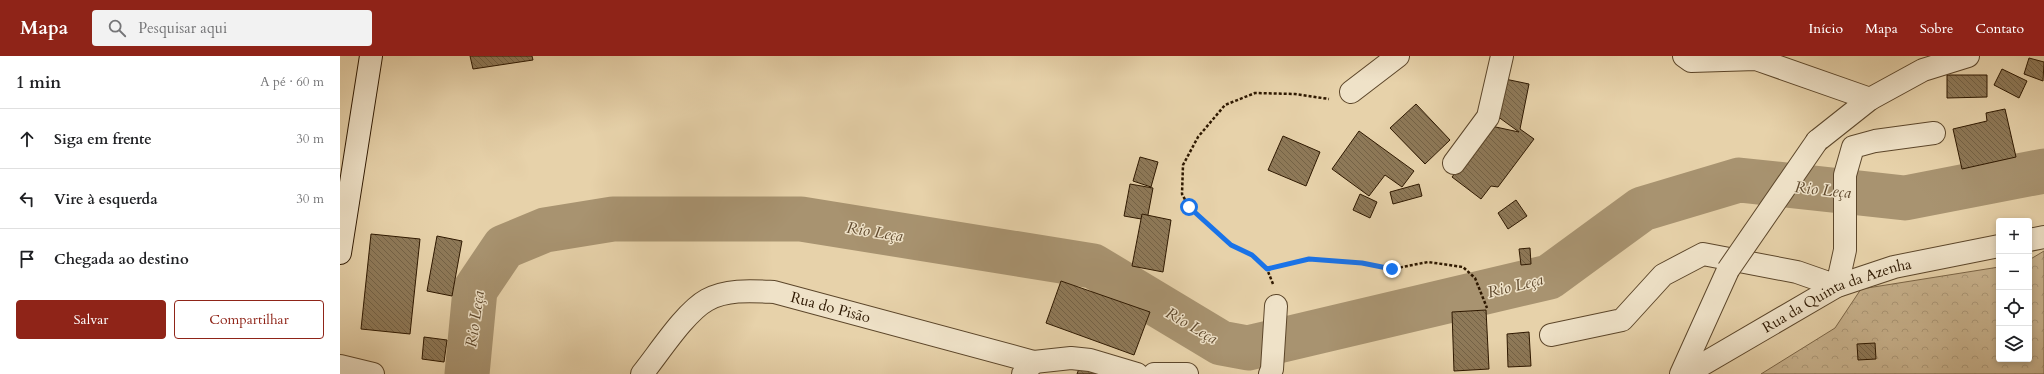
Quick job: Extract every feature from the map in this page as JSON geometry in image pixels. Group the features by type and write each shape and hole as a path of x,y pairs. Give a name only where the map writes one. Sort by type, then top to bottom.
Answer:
{"street":[{"path":"340,253 371,56"},
{"path":"1351,92 1398,56"},
{"path":"1454,163 1488,117 1502,56"},
{"path":"1684,56 1691,61 1756,59 1870,99"},
{"path":"1681,374 1728,270 1817,141 1870,99 1923,70 1968,56"},
{"path":"1551,335 1622,320 1663,275 1703,254 1797,272 1837,286 1845,250 1845,175 1853,146 1874,141 1934,133"},
{"path":"2032,239 2044,237"},
{"name":"Rua da Quinta da Azenha","path":"1686,374 1837,286 1894,267 1996,247"},
{"name":"Rua do Pisão","path":"642,374 691,313 707,300 726,293 748,290 774,292 1029,368"},
{"path":"1271,372 1276,306"},
{"path":"1029,368 1071,358 1090,360 1137,374"},
{"path":"340,366 373,374"},
{"path":"1154,374 1187,374"}],"path":[{"path":"1276,306 1274,286 1267,269 1252,255 1226,240 1189,207 1182,194 1182,165 1198,137 1225,105 1255,93 1296,94 1339,100 1351,92"},
{"path":"1267,269 1309,259 1362,263 1392,269 1428,262 1463,267 1475,278 1487,308"}],"green space":[{"path":"2044,251 2044,374 1761,374 1835,328 1861,289 1996,267 1996,362 2032,362 2032,258"}],"building":[{"path":"470,56 532,56 533,60 473,69"},
{"path":"2029,58 2044,62 2043,81 2024,74"},
{"path":"2002,69 2027,81 2019,98 1994,85"},
{"path":"1947,75 1987,75 1987,97 1947,98"},
{"path":"1505,79 1529,84 1520,129 1534,139 1498,187 1491,186 1481,199 1452,177 1491,126 1519,132 1497,116"},
{"path":"1416,104 1450,140 1425,164 1390,128"},
{"path":"2005,109 2016,157 1962,169 1953,129 1987,121 1986,113"},
{"path":"1359,131 1414,171 1402,187 1385,175 1369,196 1332,169"},
{"path":"1283,136 1320,152 1306,186 1268,170"},
{"path":"1140,157 1158,162 1151,187 1133,181"},
{"path":"1130,184 1153,188 1147,220 1124,216"},
{"path":"1419,184 1422,196 1393,204 1390,192"},
{"path":"1360,194 1377,202 1370,218 1353,210"},
{"path":"1516,200 1527,216 1508,229 1498,213"},
{"path":"1142,214 1171,220 1163,272 1132,266"},
{"path":"371,234 420,239 410,334 361,329"},
{"path":"437,236 462,241 452,296 427,291"},
{"path":"1530,248 1531,264 1521,265 1519,249"},
{"path":"1061,281 1150,312 1134,355 1046,323"},
{"path":"1486,310 1489,369 1454,371 1452,312"},
{"path":"1529,332 1531,366 1508,367 1507,334"},
{"path":"424,337 447,340 444,362 422,359"},
{"path":"1875,343 1876,359 1858,360 1857,344"},
{"path":"1081,363 1117,374 1077,374"}],"waterway":[{"name":"Rio Leça","path":"467,374 475,290 504,247 545,230 613,219 801,219 1093,266 1221,343 1248,348 1549,277 1642,209 1739,180 1905,198 2044,171"}],"route":[{"path":"1189,207 1231,245 1252,255 1267,269 1309,259 1362,263 1392,269"}]}
